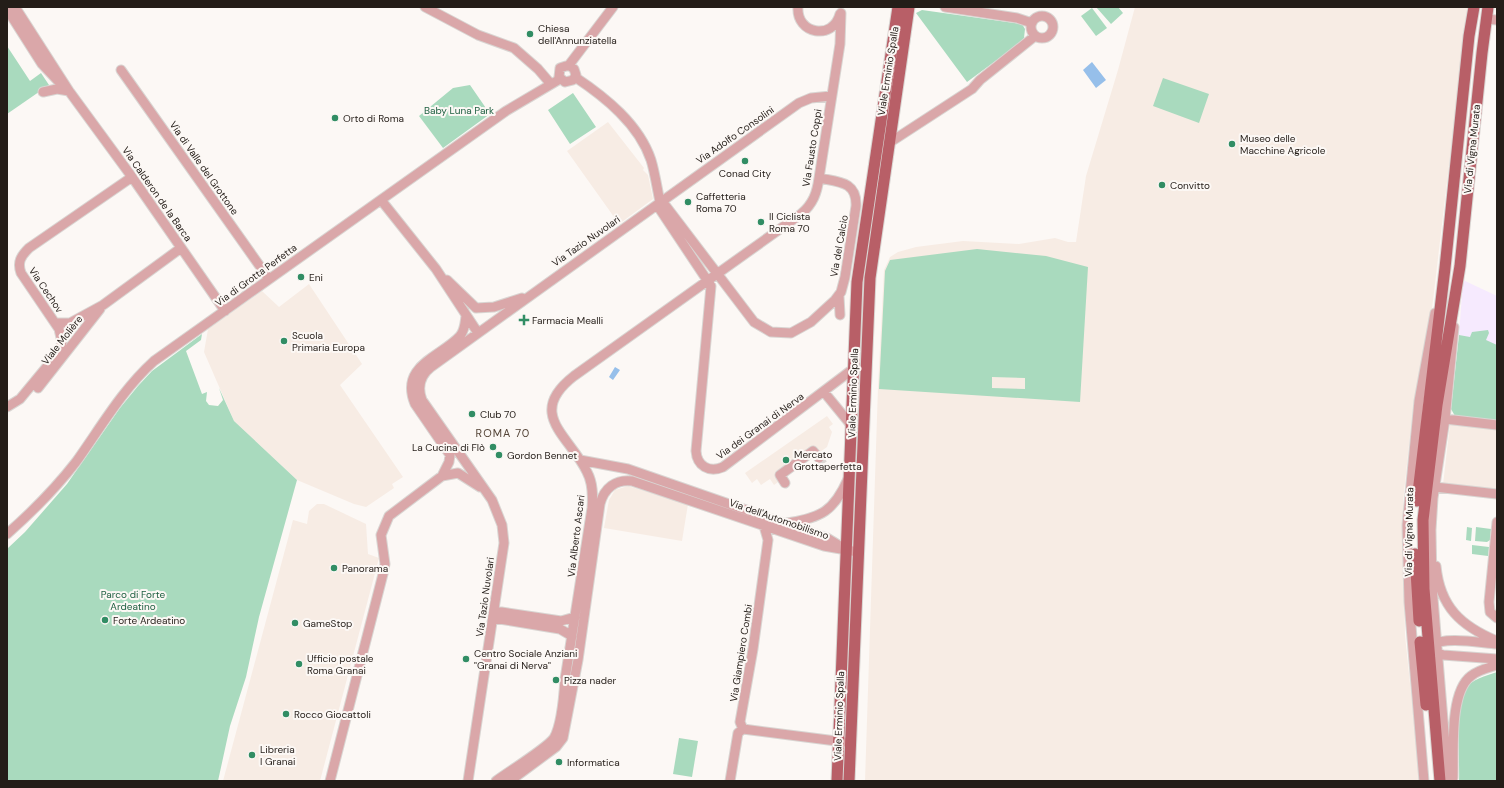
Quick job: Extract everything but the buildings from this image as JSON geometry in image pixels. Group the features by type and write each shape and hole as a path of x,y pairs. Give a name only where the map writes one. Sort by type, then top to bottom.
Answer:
{"main road":[{"name":"Viale Erminio Spalla","path":"837,781 858,270 898,7"},
{"name":"Viale Erminio Spalla","path":"849,781 869,286 909,7"},
{"name":"Via di Vigna Murata","path":"1440,781 1427,648 1416,574 1416,512 1443,285 1466,59 1474,7"},
{"name":"Via di Vigna Murata","path":"1433,781 1423,558 1425,496 1437,405 1456,291 1492,20 1488,7"}],"street":[{"name":"Via Calderon de la Barca","path":"15,7 69,91 132,177 225,311"},
{"path":"425,7 478,35 514,48 550,83"},
{"path":"560,79 558,75 560,68 569,65 613,7"},
{"path":"798,7 798,17 804,26 810,30 820,32 834,26 841,10"},
{"path":"945,7 1017,18 1032,23"},
{"name":"Via Calderon de la Barca","path":"7,9 42,64 69,91"},
{"name":"Via Fausto Coppi","path":"710,284 717,274 806,210 815,196 841,31 841,10"},
{"path":"876,151 888,148 972,89 980,80 1038,38 1048,37 1053,32 1052,21 1042,16 1035,18 1032,23 1031,31 1038,38"},
{"name":"Via Fausto Coppi","path":"820,32 829,34 835,40 836,64"},
{"path":"569,65 575,71 575,77 589,86 622,115 635,132 651,160 660,203 710,284"},
{"name":"Via di Valle del Grottone","path":"121,70 269,280"},
{"name":"Via di Grotta Perfetta","path":"7,534 47,497 118,401 141,373 162,355 506,111 550,83 560,79 569,82 575,77"},
{"path":"43,92 57,89 69,91"},
{"name":"Via Adolfo Consolini","path":"660,203 799,103 810,98 831,96"},
{"name":"Via Cechov","path":"132,177 30,248 20,259 19,266 22,275 56,323 70,323 103,305 181,248"},
{"name":"Via del Calcio","path":"717,274 752,320 759,326 774,333 794,333 820,315 838,296 845,277 856,196 854,191 848,185 819,178"},
{"path":"381,200 436,270 478,332"},
{"path":"660,203 717,274"},
{"name":"Via Tazio Nuvolari","path":"442,476 450,458 447,443 424,403 420,389 421,380 427,371 529,295 660,203"},
{"name":"Via Tazio Nuvolari","path":"436,270 476,308 494,307 529,295"},
{"name":"Via dei Granai di Nerva","path":"710,284 696,451 699,462 709,469 723,467 854,370"},
{"name":"Via Alberto Ascari","path":"496,781 537,757 556,748 563,738 575,681 590,579 588,561 593,491 588,473 559,432 553,419 554,402 559,390 570,378 598,358 710,284"},
{"name":"Via di Vigna Murata","path":"1424,781 1427,648 1432,586 1432,510 1445,419 1454,337 1456,291"},
{"path":"838,296 840,315"},
{"name":"Viale Molière","path":"7,406 17,402 44,375 103,305"},
{"path":"451,352 464,328 466,316"},
{"name":"Viale Molière","path":"38,388 61,346 61,333 56,323"},
{"name":"Via Tazio Nuvolari","path":"460,336 422,364 415,374 412,383 412,394 415,404 486,491 496,508 504,535 494,614 468,781"},
{"path":"824,392 851,425"},
{"path":"1445,419 1497,425"},
{"path":"785,483 778,477 815,450 819,458"},
{"name":"Via dell'Automobilismo","path":"580,460 622,467 653,483 785,523 828,538 846,550"},
{"name":"Via Tazio Nuvolari","path":"442,476 452,473 462,474 486,491"},
{"path":"330,781 384,574 385,564 381,538 383,527 389,516 442,476"},
{"name":"Via dell'Automobilismo","path":"785,523 812,518 823,513 838,499 849,478"},
{"name":"Via Alberto Ascari","path":"510,781 537,757 555,735 563,701 575,617 603,495 612,485 628,480"},
{"name":"Via dell'Automobilismo","path":"628,480 653,483"},
{"path":"1435,487 1497,494"},
{"name":"Via dell'Automobilismo","path":"689,495 764,526 824,546 846,550"},
{"path":"1432,510 1436,524 1437,572 1444,597 1454,614 1463,623 1479,633 1497,641"},
{"path":"1497,522 1489,599 1490,612 1497,618"},
{"name":"Via Giampiero Combi","path":"730,781 738,733 743,729 740,722 754,643 768,540 764,526"},
{"path":"846,550 858,552"},
{"path":"845,578 857,578"},
{"path":"494,614 561,621 575,617"},
{"path":"494,614 560,629 572,636"},
{"path":"1427,648 1447,641 1497,644"},
{"path":"1475,642 1475,657"},
{"path":"1427,648 1475,657 1497,659"},
{"name":"Via di Vigna Murata","path":"1427,648 1448,781"},
{"path":"1453,781 1456,706 1459,692 1470,676 1479,671 1497,665"},
{"path":"565,679 575,681"},
{"path":"743,729 839,743 844,743 851,739"}],"shaded area":[{"path":"1135,7 1470,7 1461,63 1432,309 1413,407 1403,502 1405,635 1420,781 865,781 878,387 884,270 890,257 898,252 916,247 963,241 1019,244 1055,238 1068,242 1076,242 1086,176 1118,70"},
{"path":"608,122 644,168 643,170 648,175 653,199 619,224 567,151"},
{"path":"1463,280 1497,296 1497,350 1459,335"},
{"path":"309,284 362,364 340,385 403,477 392,484 394,488 366,507 354,504 297,480 234,421 204,352 208,329 262,291 279,307"},
{"name":"Mercato Grottaperfetta","path":"827,416 833,424 829,427 832,432 827,447 774,485 770,479 761,485 757,479 752,483 745,473"},
{"path":"1450,424 1497,429 1497,490 1443,485"},
{"path":"628,486 688,504 682,541 604,528 609,500 615,490"},
{"path":"317,504 324,504 366,524 368,554 379,558 320,781 223,781 293,520 307,524 309,511"}],"green space":[{"path":"1096,7 1118,7 1123,13 1111,24"},
{"path":"1092,8 1107,28 1096,36 1081,16"},
{"path":"922,10 1022,24 1025,29 1024,38 1021,42 967,82 916,13"},
{"path":"7,46 30,81 41,73 49,85 7,114"},
{"path":"1163,78 1209,94 1199,123 1153,106"},
{"name":"Baby Luna Park","path":"470,85 490,114 443,148 419,116 453,88"},
{"path":"573,93 596,127 570,144 548,110"},
{"path":"977,249 1046,256 1088,267 1080,402 879,389 885,271 890,260","holes":["992,377 1025,378 1025,389 992,388"]},
{"path":"1488,330 1489,333 1486,340 1497,345 1497,422 1455,416 1451,409 1459,335 1470,337 1472,332"},
{"name":"Parco di Forte Ardeatino","path":"202,334 201,340 186,351 202,394 207,392 206,401 209,405 218,406 223,400 219,388 234,421 297,480 259,617 246,677 230,726 218,781 7,781 7,549 25,532 67,484 120,408 138,386 152,371"},
{"path":"1467,527 1472,528 1471,541 1466,540"},
{"path":"1476,527 1491,529 1490,540 1487,542 1475,541"},
{"path":"1472,545 1489,547 1488,556 1472,554"},
{"path":"1497,672 1497,781 1459,781 1459,718 1461,695 1464,689 1471,683 1479,678"},
{"path":"679,738 698,741 692,777 673,774"}],"water":[{"path":"1092,62 1106,80 1096,88 1083,70"},
{"path":"615,367 620,370 613,380 609,377"}],"tunnel":[{"path":"819,458 823,464"}],"place":[{"name":"Chiesa dell'Annunziatella","path":"530,34"},
{"name":"Orto di Roma","path":"335,118"},
{"name":"Museo delle Macchine Agricole","path":"1232,144"},
{"name":"Conad City","path":"745,161"},
{"name":"Convitto","path":"1162,185"},
{"name":"Caffetteria Roma 70","path":"688,202"},
{"name":"Il Ciclista Roma 70","path":"761,222"},
{"name":"Eni","path":"301,277"},
{"name":"Farmacia Mealli","path":"524,320"},
{"name":"Scuola Primaria Europa","path":"284,341"},
{"name":"Club 70","path":"472,414"},
{"name":"La Cucina di Flò","path":"493,447"},
{"name":"Gordon Bennet","path":"499,455"},
{"name":"Mercato Grottaperfetta","path":"786,460"},
{"name":"Panorama","path":"334,568"},
{"name":"Forte Ardeatino","path":"105,620"},
{"name":"GameStop","path":"295,623"},
{"name":"Centro Sociale Anziani \"Granai di Nerva\"","path":"466,659"},
{"name":"Ufficio postale Roma Granai","path":"299,664"},
{"name":"Pizza nader","path":"556,680"},
{"name":"Rocco Giocattoli","path":"286,714"},
{"name":"Libreria I Granai","path":"252,755"},
{"name":"Informatica","path":"559,762"}],"district":[{"name":"ROMA 70","path":"503,433"}]}
